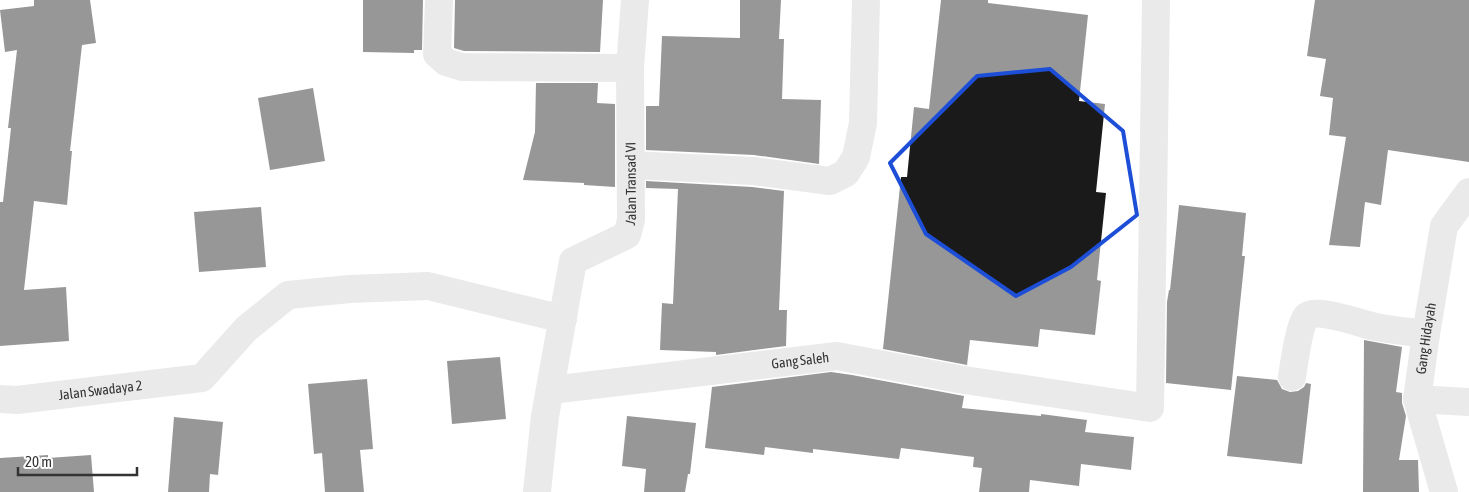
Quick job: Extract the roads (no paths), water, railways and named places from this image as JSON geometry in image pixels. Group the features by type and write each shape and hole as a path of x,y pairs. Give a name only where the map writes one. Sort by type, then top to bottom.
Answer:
{"street":[{"path":"439,0 438,54 446,62 462,67 630,68"},
{"name":"Jalan Transad VI","path":"551,390 573,261 626,235 631,220 630,68 635,0"},
{"path":"631,165 753,171 830,181 846,173 856,157 863,123 866,0"},
{"name":"Gang Saleh","path":"551,390 836,356 958,380 1150,408 1156,0"},
{"name":"Gang Hidayah","path":"1444,492 1417,399 1444,226 1469,192"},
{"name":"Jalan Swadaya 2","path":"0,399 17,400 202,378 246,329 288,295 350,289 428,286 563,319"},
{"path":"1292,377 1302,326 1306,317 1311,314 1327,314 1377,327 1426,334"},
{"path":"537,492 545,416 551,390"},
{"path":"1417,399 1469,402"}]}
